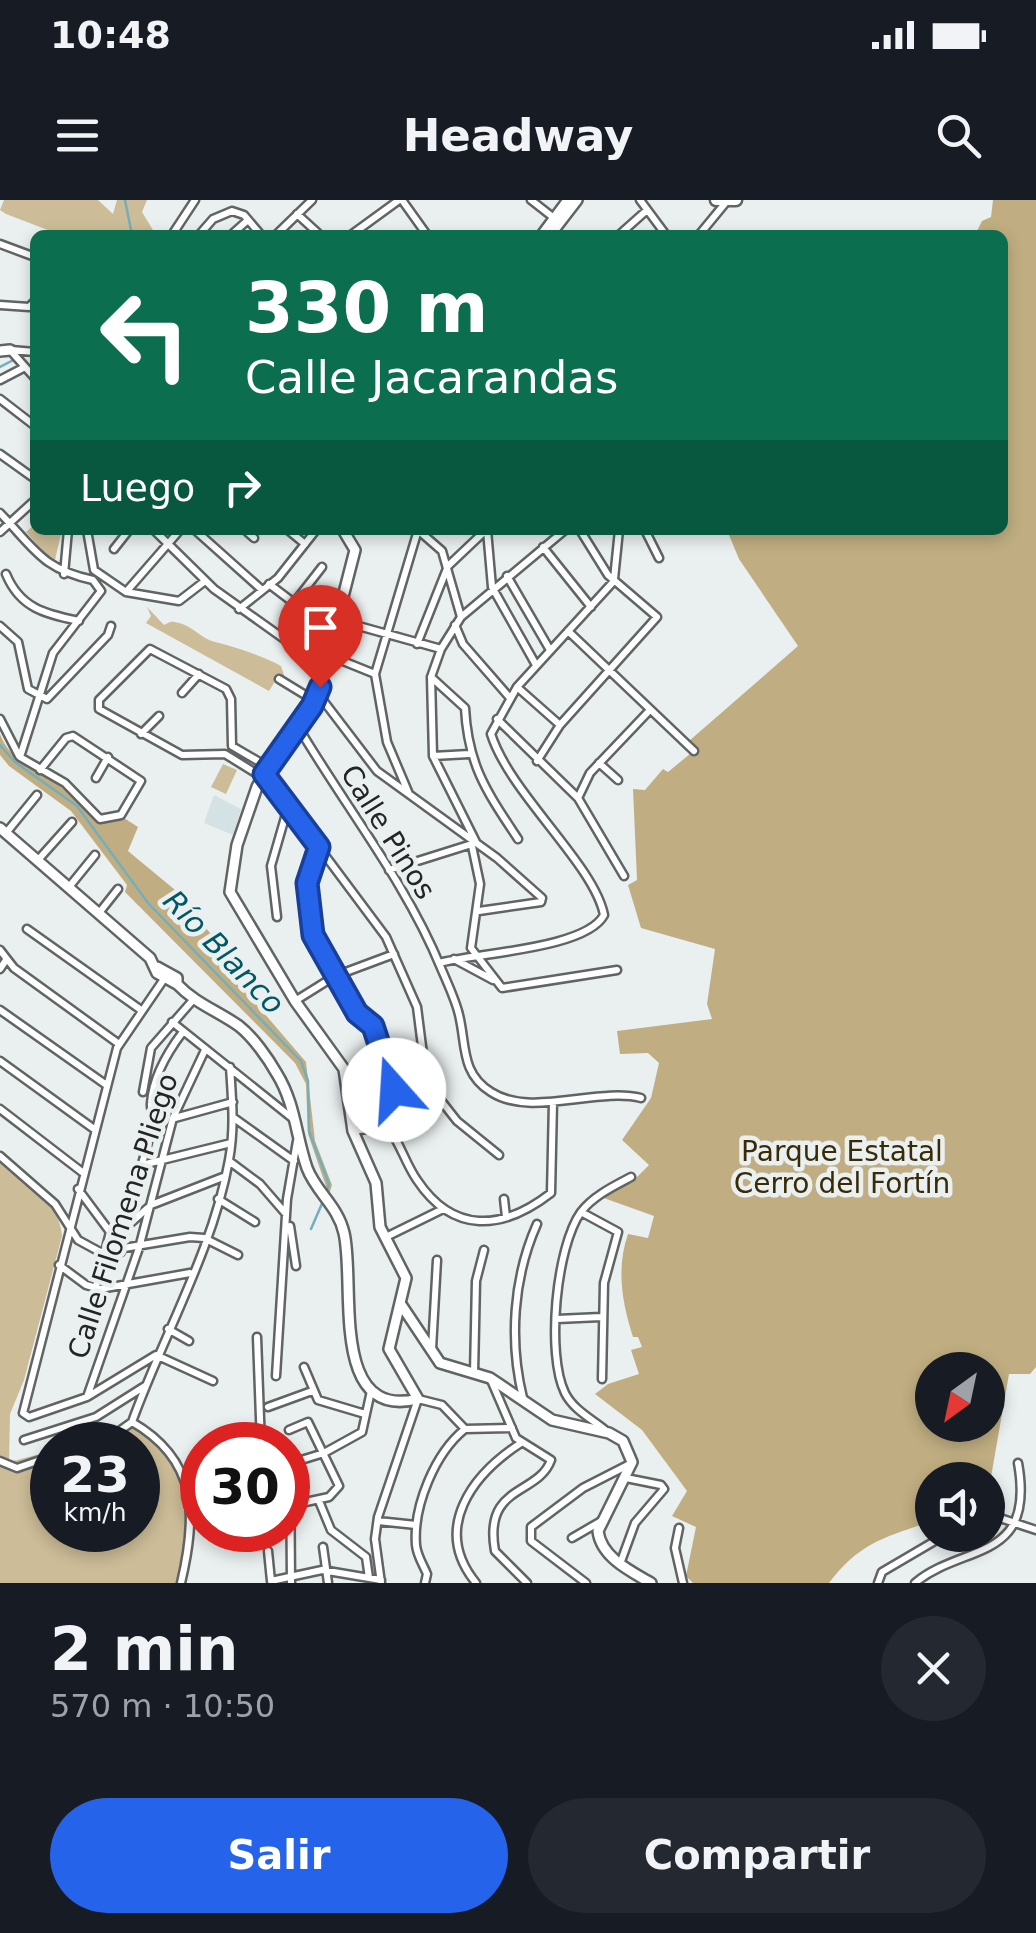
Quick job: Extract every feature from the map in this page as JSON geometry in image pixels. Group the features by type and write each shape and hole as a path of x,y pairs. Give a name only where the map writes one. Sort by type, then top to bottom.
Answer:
{"main road":[{"path":"552,229 568,200"},
{"path":"552,229 577,200"},
{"path":"157,967 164,979 245,1031 277,1073 298,1127 308,1169 331,1202 346,1239 354,1362 370,1391 391,1401 418,1399 389,1349 394,1320 402,1306 405,1270 383,1238 376,1183 352,1131 344,1069 295,1001 230,892 237,845 265,772 317,698 356,548 347,535"},
{"path":"3,830 157,967 176,977 176,984"},
{"path":"402,1306 432,1356 448,1367 490,1378 564,1424 608,1433 628,1447 632,1462 604,1519 599,1540 620,1564 651,1583"}],"street":[{"path":"175,230 195,200"},
{"path":"281,230 312,200"},
{"path":"377,200 386,210"},
{"path":"358,230 401,200 423,230"},
{"path":"532,200 552,229"},
{"path":"640,200 662,230"},
{"path":"703,230 726,201"},
{"path":"625,230 647,210"},
{"path":"204,230 218,216 240,212 257,230"},
{"path":"297,214 315,230"},
{"path":"237,230 248,220"},
{"path":"0,244 30,256"},
{"path":"0,305 30,306"},
{"path":"0,380 14,357"},
{"path":"0,398 30,422"},
{"path":"0,454 30,475"},
{"path":"0,532 30,505"},
{"path":"0,513 46,564 64,574 93,580 100,594 53,653 20,757"},
{"path":"64,574 68,535"},
{"path":"88,535 94,570 126,592 178,601 205,581"},
{"path":"114,549 125,535"},
{"path":"159,535 239,609 325,668"},
{"path":"126,592 176,535"},
{"path":"202,535 265,586 294,603 322,567"},
{"path":"251,535 254,538"},
{"path":"294,535 305,544"},
{"path":"239,609 312,535"},
{"path":"409,796 386,742 375,674 416,535"},
{"path":"424,535 442,550 461,617"},
{"path":"417,644 448,566 481,535"},
{"path":"487,535 492,587 536,664"},
{"path":"559,535 492,587 461,617 440,649 431,677 433,756 474,844 479,911 471,948 494,980 502,988 514,988 617,970"},
{"path":"538,760 560,725 657,617 614,581 583,535"},
{"path":"439,963 553,942 597,926 604,915 574,863 532,807 492,739 492,728 536,664 614,581 619,535"},
{"path":"646,535 658,558"},
{"path":"543,547 591,607"},
{"path":"6,574 13,592 27,605 79,622"},
{"path":"507,576 550,650"},
{"path":"338,620 440,649"},
{"path":"455,625 463,644 510,698"},
{"path":"0,626 18,642 28,688 40,698"},
{"path":"40,698 56,694 111,626"},
{"path":"568,631 694,751"},
{"path":"265,772 226,754 182,755 141,734 97,704 146,649 229,693 232,746 265,772 375,919 417,1008 425,1070 435,1093 458,1121 499,1155"},
{"path":"328,654 375,674"},
{"path":"182,692 199,674"},
{"path":"431,677 466,708 470,754 484,786 518,839"},
{"path":"279,679 317,698 366,758 409,796 536,890 542,900 479,911"},
{"path":"517,687 560,725"},
{"path":"578,798 599,763 650,711"},
{"path":"141,734 159,716"},
{"path":"0,719 20,757 40,770 65,783 100,819 121,815 141,778 73,736 66,738 40,770"},
{"path":"497,720 578,798 624,876"},
{"name":"Calle Pinos","path":"297,726 389,870 439,963 458,1010 466,1064 476,1080 503,1098 553,1102 611,1092 641,1098"},
{"path":"433,756 470,754"},
{"path":"96,778 108,757"},
{"path":"599,763 618,780"},
{"path":"3,830 38,794"},
{"path":"276,917 271,866 288,806"},
{"path":"38,860 72,822"},
{"path":"389,870 474,844"},
{"path":"319,847 307,883 308,920 334,976 357,1013 373,1026 394,1090 410,1114"},
{"path":"69,887 95,856"},
{"path":"99,914 118,889"},
{"path":"27,929 141,1010"},
{"path":"0,950 6,960 119,1044"},
{"path":"295,1001 334,976 394,954"},
{"path":"454,959 478,976 494,980"},
{"path":"0,970 6,960"},
{"path":"156,1355 87,1397 29,1417 23,1413 106,1084 119,1044 164,979"},
{"path":"144,1092 149,1052 193,1000"},
{"path":"0,1010 106,1084"},
{"path":"172,1022 298,1127 286,1214 276,1376"},
{"path":"121,1252 145,1142 154,1123 152,1098 162,1065 182,1032"},
{"name":"Calle Filomena Pliego","path":"87,1397 139,1248 174,1118 205,1050"},
{"path":"0,1062 94,1129"},
{"path":"131,1422 192,1273 229,1160 234,1118 230,1067"},
{"path":"174,1118 233,1102"},
{"path":"352,1131 383,1124 390,1129 415,1178 443,1209 471,1222 506,1217 550,1193 553,1102"},
{"path":"0,1110 82,1172"},
{"path":"234,1118 294,1162"},
{"path":"142,1165 231,1143"},
{"path":"0,1156 55,1204 68,1228 90,1248 121,1252 184,1238 204,1238 238,1254"},
{"path":"229,1160 260,1184 286,1214 296,1266"},
{"path":"608,1433 571,1404 565,1393 556,1357 561,1273 581,1212 631,1176"},
{"path":"110,1232 125,1228 151,1205 224,1177"},
{"path":"78,1188 110,1232 89,1314"},
{"path":"218,1199 255,1222"},
{"path":"504,1199 506,1217"},
{"path":"383,1238 443,1209"},
{"path":"581,1212 618,1232 609,1255 601,1318 602,1379"},
{"path":"523,1401 514,1349 518,1293 525,1252 537,1224"},
{"path":"474,1372 476,1280 484,1250"},
{"path":"432,1356 436,1260"},
{"path":"59,1265 97,1289 192,1273"},
{"path":"557,1318 601,1318"},
{"path":"168,1329 189,1341"},
{"path":"257,1337 260,1422"},
{"path":"156,1355 213,1381"},
{"path":"304,1366 312,1391 327,1406 365,1414"},
{"path":"490,1378 521,1443 548,1456 551,1466 503,1502 493,1537 504,1564 528,1583"},
{"path":"24,1440 96,1417 145,1386"},
{"path":"268,1406 312,1391"},
{"path":"310,1458 362,1432 370,1391"},
{"path":"268,1552 271,1580 291,1581 310,1571 381,1582 375,1539 378,1520 418,1399 442,1405 466,1429"},
{"path":"310,1426 339,1486 319,1501 310,1502"},
{"path":"424,1583 428,1574 422,1564 416,1525 442,1455 466,1429 512,1428"},
{"path":"160,1441 168,1446 188,1495 181,1583"},
{"path":"476,1583 462,1557 458,1538 465,1499 492,1462 521,1443"},
{"path":"0,1461 18,1468 30,1464"},
{"path":"586,1583 531,1541 531,1528 583,1488 609,1478 632,1462"},
{"path":"915,1583 992,1552 1020,1526 1025,1498 1018,1463"},
{"path":"620,1564 634,1523 664,1487 626,1478"},
{"path":"319,1501 321,1516 331,1530 366,1558 369,1578"},
{"path":"572,1538 604,1519"},
{"path":"1005,1519 1036,1530"},
{"path":"378,1520 416,1525"},
{"path":"678,1528 675,1548 683,1583"},
{"path":"323,1547 330,1572 328,1583"},
{"path":"291,1552 291,1581"},
{"path":"878,1583 882,1572 916,1552"}],"shaded area":[{"path":"4,200 98,200 113,214 117,200 147,200 142,212 153,230 48,230 0,210"},
{"path":"30,528 30,535 61,535 54,564 26,532"},
{"path":"147,607 164,625 184,625 210,640 281,666 285,678 279,675 269,691 146,623 151,616"},
{"path":"223,764 237,770 226,794 211,787"},
{"path":"214,795 241,809 233,835 204,823"},
{"path":"0,1161 48,1203 62,1236 24,1380 10,1414 9,1462 30,1457 30,1552 160,1552 160,1442 177,1465 180,1476 182,1552 176,1583 0,1583"}],"green space":[{"name":"Parque Estatal Cerro del Fortín","path":"993,200 1036,200 1036,1367 1030,1374 1009,1374 1005,1397 1005,1352 915,1352 915,1442 997,1442 994,1462 915,1462 915,1527 863,1550 829,1583 693,1583 686,1576 696,1527 672,1516 687,1491 642,1430 595,1394 608,1384 639,1374 631,1350 642,1347 638,1337 633,1337 626,1311 622,1260 628,1234 648,1238 654,1216 601,1197 635,1179 649,1165 622,1140 651,1098 659,1063 648,1053 620,1054 617,1031 712,1019 707,1004 715,949 641,928 628,885 637,880 633,789 645,790 663,769 668,772 696,749 689,741 798,646 739,559 729,535 1008,535 1008,230 978,230 982,221 991,217"},
{"path":"0,734 10,752 60,786 95,820 124,818 138,827 128,851 186,899 173,921 195,934 203,925 221,945 221,963 306,1062 315,1141 332,1185 329,1195 308,1134 306,1084 295,1063 125,892 127,885 71,811 9,766 0,755"}],"waterway":[{"path":"125,200 131,230"},
{"path":"0,367 25,354"},
{"name":"Río Blanco","path":"0,745 15,762 77,806 148,903 301,1061 308,1081 309,1131 329,1184 327,1191"},
{"name":"Río Blanco","path":"311,1229 324,1199"}],"route":[{"path":"320,687 312,706 264,774 319,847 307,883 308,920 334,976 357,1013 373,1026 394,1090"}]}
